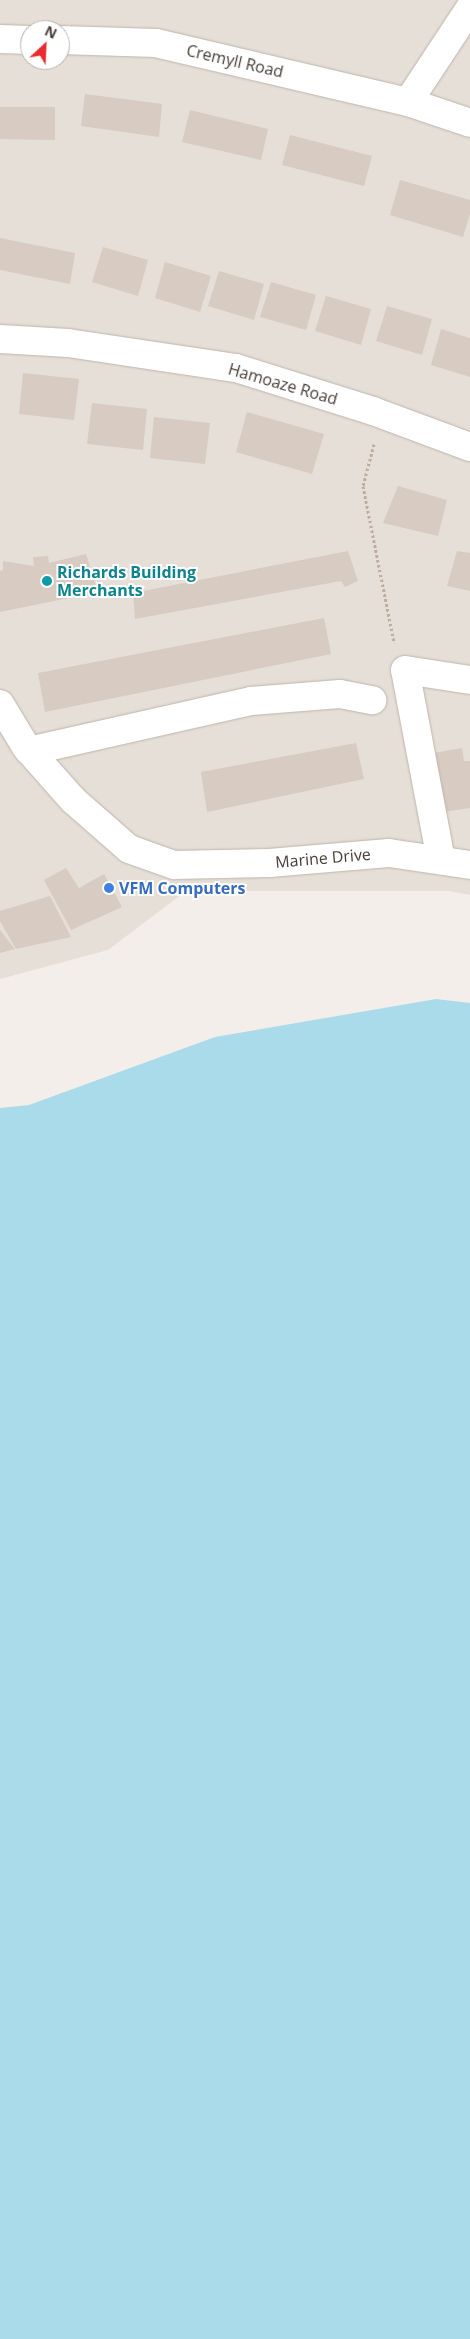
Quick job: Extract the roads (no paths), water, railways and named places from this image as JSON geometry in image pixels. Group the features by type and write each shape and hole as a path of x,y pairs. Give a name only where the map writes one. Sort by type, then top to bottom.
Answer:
{"street":[{"path":"408,102 470,8"},
{"path":"0,39 20,40"},
{"name":"Cremyll Road","path":"70,40 156,43 408,102 470,122"},
{"name":"Hamoaze Road","path":"0,339 68,343 236,368 381,414 470,447"},
{"path":"442,860 406,670 470,680"},
{"path":"0,704 29,750 251,702 340,694 372,700"},
{"name":"Marine Drive","path":"29,750 73,800 129,848 174,865 269,863 389,853 470,865"}],"water":[{"path":"436,999 470,1003 470,2339 0,2339 0,1108 29,1105 215,1037"}],"place":[{"name":"Richards Building Merchants","path":"47,581"},
{"name":"VFM Computers","path":"109,888"}]}
